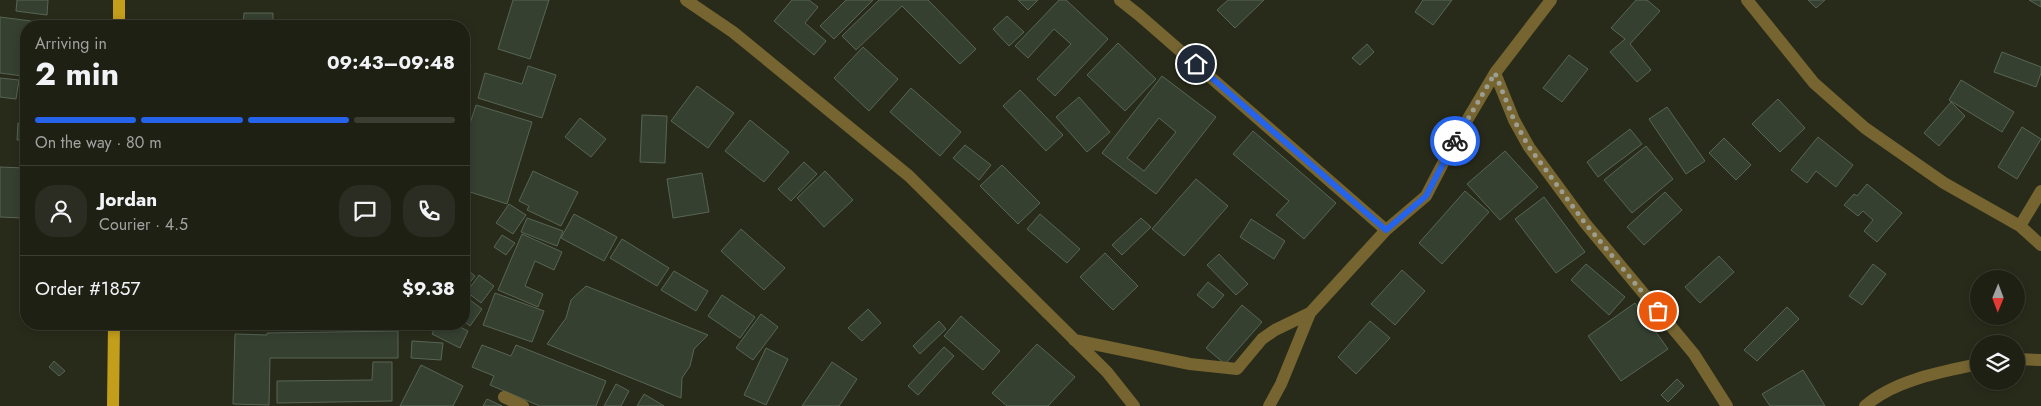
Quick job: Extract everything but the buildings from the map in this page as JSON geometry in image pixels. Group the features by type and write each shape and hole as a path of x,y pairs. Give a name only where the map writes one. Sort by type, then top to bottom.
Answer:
{"main road":[{"path":"119,20 120,0"},
{"path":"113,406 114,330"}],"street":[{"path":"686,0 733,32 910,176 1107,372 1134,406"},
{"path":"1120,0 1386,230"},
{"path":"1269,406 1310,313 1386,230 1426,196 1453,144 1495,73 1551,0"},
{"path":"1747,0 1814,83 1865,128 1944,183 2020,226 2041,245"},
{"path":"1495,73 1514,120 1529,147 1585,223 1694,354 1726,406"},
{"path":"2020,226 2041,191"},
{"path":"1074,340 1190,364 1237,369 1262,339 1275,330 1310,313"},
{"path":"2025,359 2041,360"},
{"path":"1865,406 1874,398 1899,385 1970,366"},
{"path":"504,397 523,406"}],"way so far":[{"path":"1455,141 1495,73 1514,120 1529,147 1585,223 1658,311"}],"route":[{"path":"1196,64 1386,230 1426,196 1455,141"}]}
